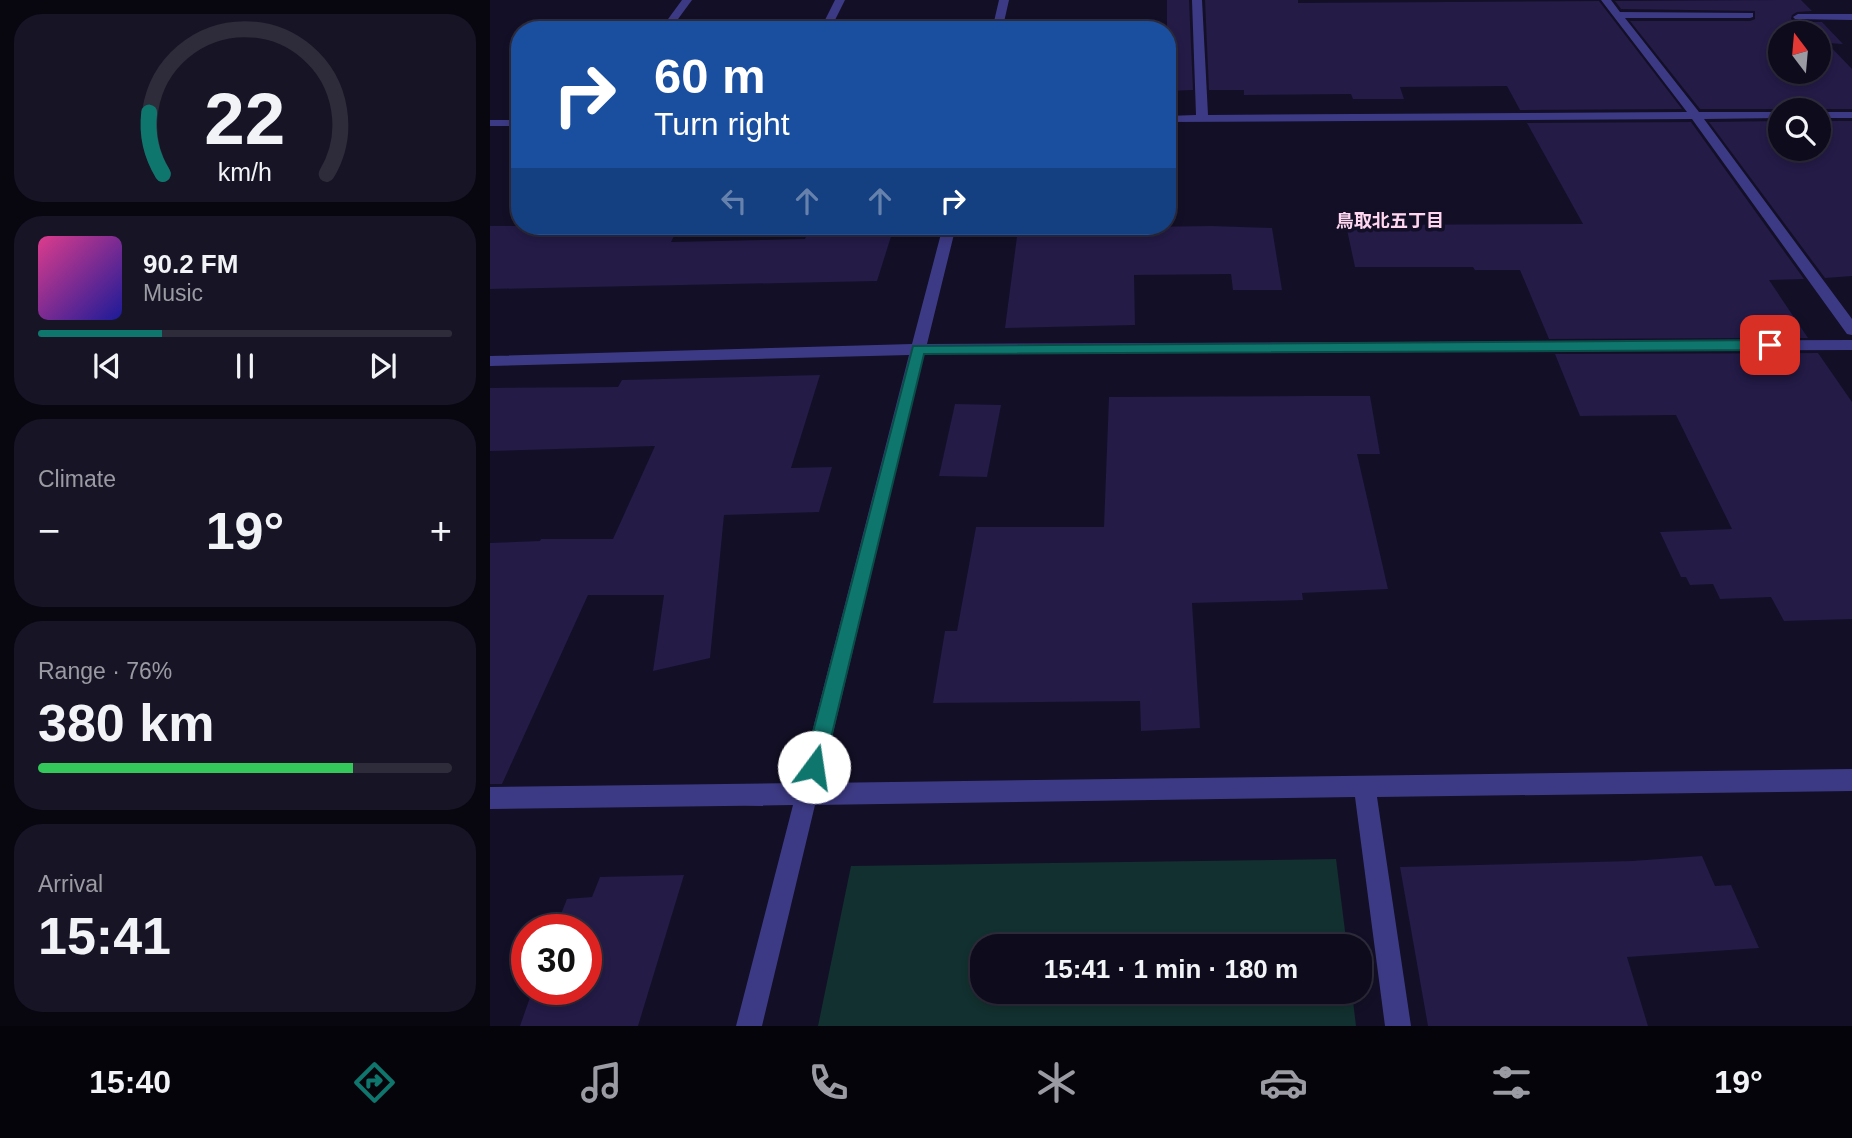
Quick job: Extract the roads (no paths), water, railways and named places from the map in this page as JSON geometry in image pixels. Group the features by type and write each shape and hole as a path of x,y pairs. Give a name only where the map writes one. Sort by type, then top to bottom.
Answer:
{"street":[{"path":"672,21 687,0"},
{"path":"830,21 840,0"},
{"path":"999,21 1004,0"},
{"path":"1197,0 1202,119"},
{"path":"1606,0 1695,115 1852,330"},
{"path":"1618,15 1750,15"},
{"path":"1798,18 1852,17"},
{"path":"1176,119 1768,115"},
{"path":"1831,115 1852,115"},
{"path":"490,123 511,123"},
{"path":"749,1026 947,235"},
{"path":"490,361 918,349 1852,345"},
{"path":"490,797 1852,780"},
{"path":"1364,786 1398,1026"}],"district":[{"name":"鳥取北五丁目","path":"1390,221"}]}
